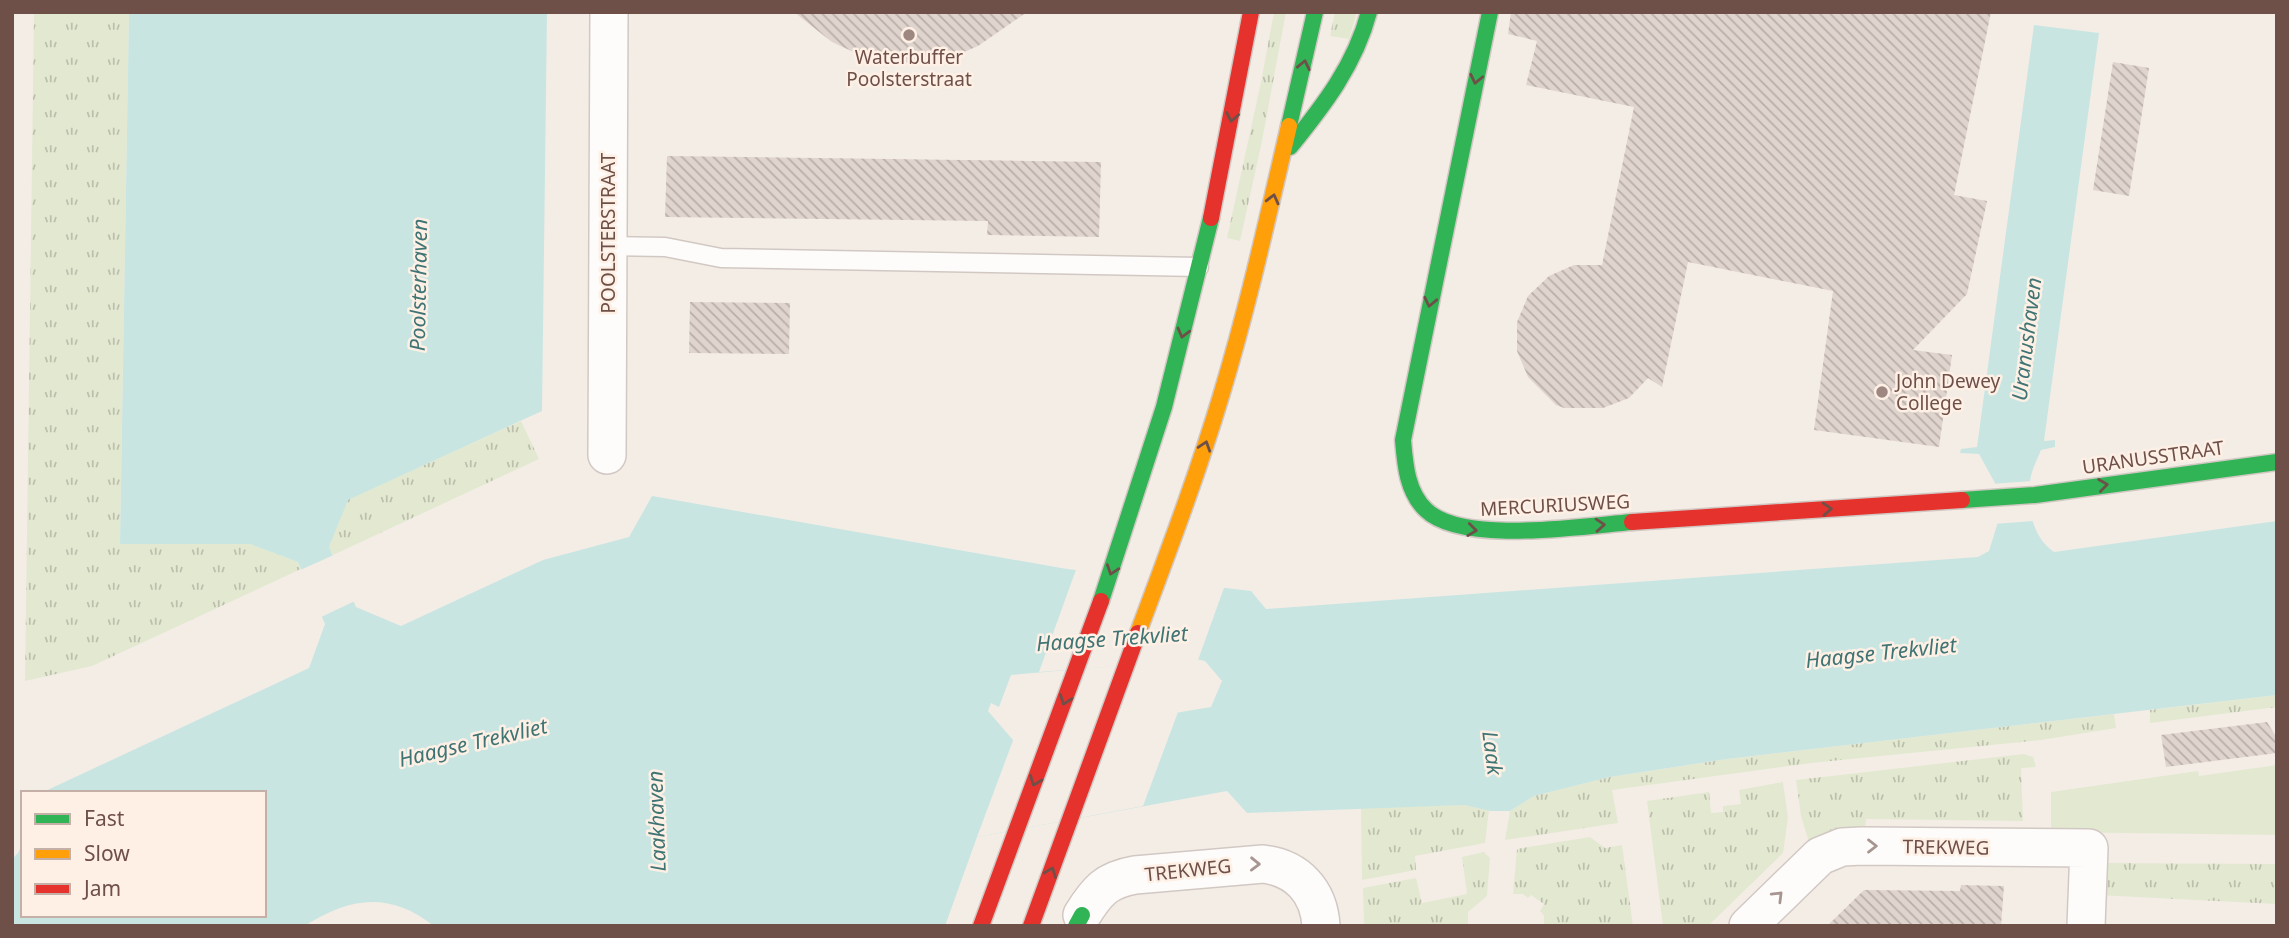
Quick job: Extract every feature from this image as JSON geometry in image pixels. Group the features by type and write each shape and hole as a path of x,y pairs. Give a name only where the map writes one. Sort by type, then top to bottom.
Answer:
{"main road":[{"path":"981,926 1054,732 1133,506 1176,361 1230,129 1251,12"},
{"path":"1031,926 1183,511 1238,340 1315,12"},
{"path":"1283,156 1353,64 1369,12"},
{"name":"MERCURIUSWEG","path":"1490,12 1406,422 1404,459 1407,474 1415,496 1426,512 1458,528 1493,532 2035,495"},
{"name":"URANUSSTRAAT","path":"2035,495 2277,462"}],"street":[{"name":"POOLSTERSTRAAT","path":"607,455 609,12"},
{"name":"TREKWEG","path":"1748,926 1809,866 1826,852 1842,847 2089,848 2086,926"},
{"name":"TREKWEG","path":"1079,920 1103,887 1116,879 1262,864 1283,868 1305,883 1318,905 1321,926"}],"lane":[{"path":"607,246 665,247 721,258 1199,267"}],"green space":[{"path":"34,12 129,12 120,543 250,544 298,562 301,569 92,666 25,681"},
{"path":"1274,12 1286,12 1240,241 1227,238"},
{"path":"1335,12 1357,12 1349,39 1330,36"},
{"path":"521,421 539,459 333,555 329,547 347,500"},
{"path":"2277,695 2277,707 2150,723 2150,710"},
{"path":"2114,714 2116,728 2041,740 1811,763 1612,790 1618,823 1505,840 1510,811 1534,796 1610,777 1727,759"},
{"path":"2024,754 2033,757 2036,767 2021,768 2023,821 1866,819 1865,834 1811,849 1801,816 1796,780"},
{"path":"2277,765 2277,835 2051,832 2051,792 2198,771 2199,776"},
{"path":"1783,782 1788,818 1783,853 1708,926 1663,926 1647,801 1709,792 1711,813 1723,812 1723,806 1741,804 1739,790"},
{"path":"1464,805 1489,810 1485,843 1415,856 1416,870 1362,880 1361,807"},
{"path":"1590,837 1605,848 1622,845 1633,926 1544,926 1544,916 1540,911 1544,904 1531,895 1528,898 1523,894 1513,894 1517,849"},
{"path":"1484,852 1490,858 1487,896 1468,912 1468,926 1364,926 1363,888 1416,878 1422,903 1467,894 1462,857"},
{"path":"2107,863 2277,864 2277,904 2096,895"}],"water":[{"path":"129,12 547,12 542,411 348,500 329,547 356,607 401,626 543,560 629,537 652,496 1067,569 1251,591 1266,609 1978,557 1989,551 1997,525 1995,483 1979,454 1960,453 1961,449 1977,447 2034,25 2099,33 2044,441 2055,440 2055,447 2041,450 2030,482 2030,511 2036,530 2054,552 2277,521 2277,695 1727,759 1610,777 1534,796 1510,811 1491,811 1464,805 1247,813 1227,791 977,837 945,926 434,926 401,907 370,902 338,909 304,926 12,926 12,859 21,846 21,917 266,917 266,791 45,791 309,668 325,624 298,562 250,544 120,544","holes":["1196,659 1205,661 1222,681 1211,707 1013,740 988,711 991,703 999,707 1011,675"]}],"pier":[{"path":"2033,481 2035,521 1993,524 1991,484"},
{"path":"336,554 357,600 319,618 298,571"},
{"path":"1077,567 1225,585 1198,660 1039,672"},
{"path":"1178,712 1143,806 977,837 1014,738"}],"building":[{"name":"Waterbuffer Poolsterstraat","path":"794,12 1027,12 978,46 950,58 919,63 889,62 860,55 832,42"},
{"path":"1511,12 1991,12 1954,195 1987,201 1967,294 1913,350 1952,355 1939,447 1814,430 1833,291 1688,262 1662,387 1648,378 1629,398 1603,408 1564,408 1556,405 1528,377 1517,351 1517,322 1528,296 1549,276 1574,265 1602,265 1634,107 1526,85 1537,41 1508,34"},
{"path":"2113,62 2149,68 2129,196 2093,190"},
{"path":"667,156 1101,162 1099,237 987,235 988,221 665,217"},
{"path":"690,302 790,303 789,354 689,353"},
{"path":"2267,722 2277,738 2277,753 2166,767 2161,735"},
{"path":"1961,885 2004,886 2001,926 1827,926 1864,890 1960,891"}],"traffic: fast":[{"path":"1289,126 1315,12"},
{"path":"1290,147 1347,67 1369,12"},
{"path":"1490,12 1403,440 1408,477 1415,495 1426,510 1443,521 1466,527 1524,531 1632,522"},
{"path":"1101,601 1164,407 1211,218"},
{"path":"1962,500 2035,495 2277,462"},
{"path":"1076,926 1082,915"}],"traffic: slow":[{"path":"1138,633 1192,486 1231,363 1289,126"}],"traffic: jam":[{"path":"1211,218 1251,12"},
{"path":"1632,522 1962,500"},
{"path":"981,926 1101,601"},
{"path":"1031,926 1138,633"}],"place":[{"name":"Waterbuffer Poolsterstraat","path":"909,35"},
{"name":"John Dewey College","path":"1882,392"}],"water label":[{"name":"Poolsterhaven","path":"419,285"},
{"name":"Uranushaven","path":"2027,339"},
{"name":"Haagse Trekvliet","path":"1112,639"},
{"name":"Haagse Trekvliet","path":"1881,653"},
{"name":"Haagse Trekvliet","path":"473,743"},
{"name":"Laak","path":"1492,753"},
{"name":"Laakhaven","path":"657,821"}]}
